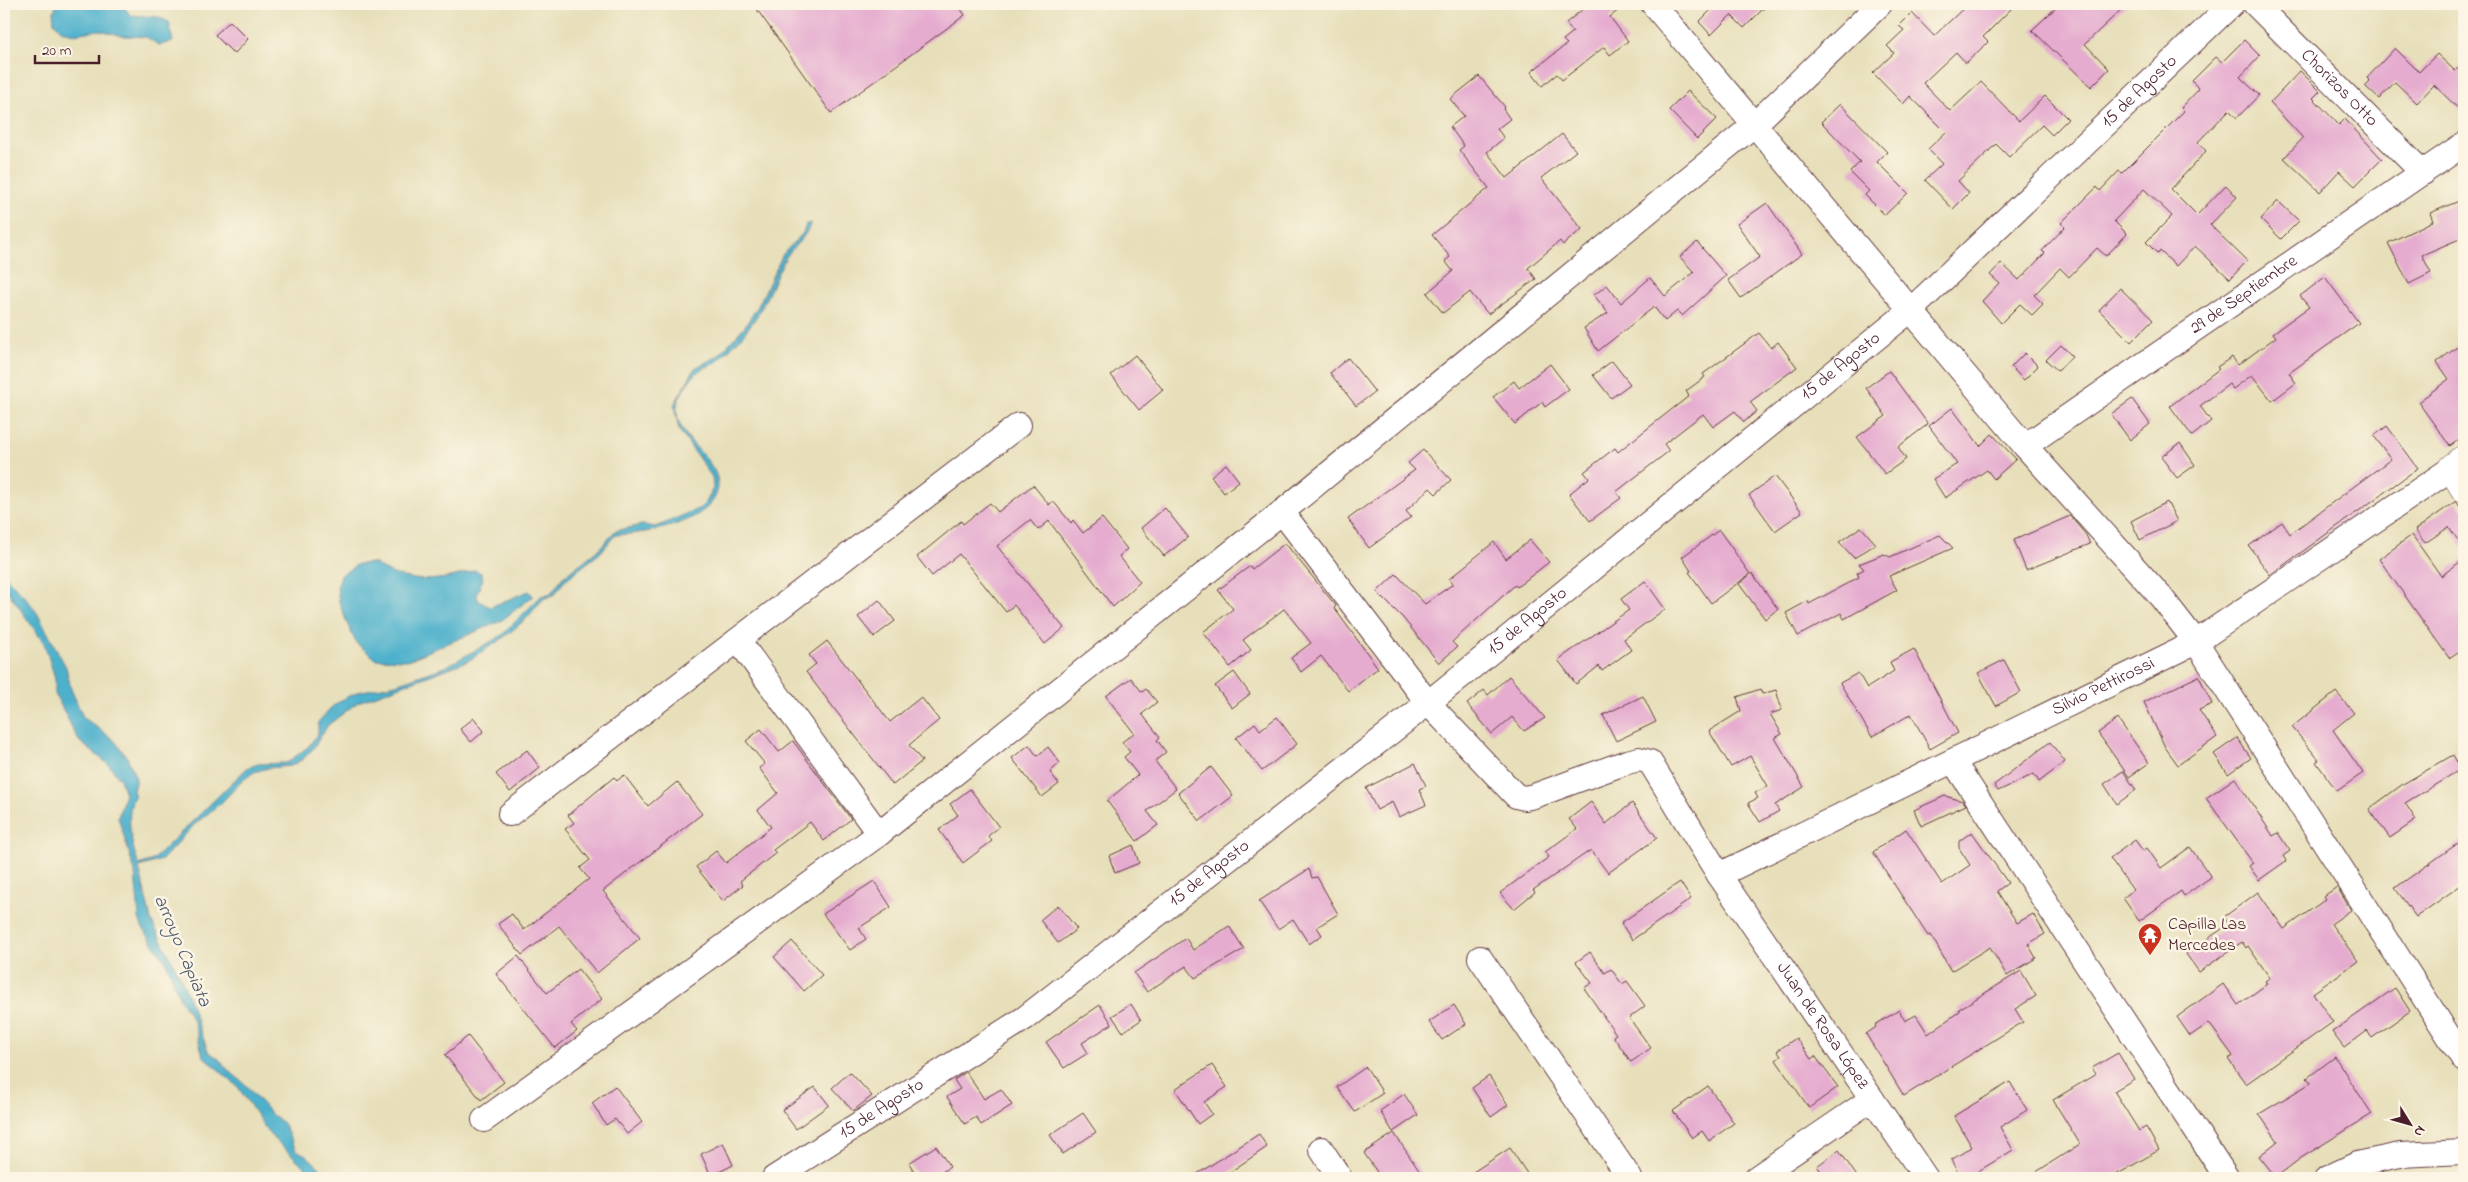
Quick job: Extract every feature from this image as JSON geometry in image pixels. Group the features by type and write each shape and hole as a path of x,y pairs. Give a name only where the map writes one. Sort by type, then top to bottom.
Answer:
{"street":[{"path":"1653,4 2025,446 2161,598 2196,642 2464,1060"},
{"path":"484,1120 878,834 1282,512 1755,124 1880,4"},
{"name":"15 de Agosto","path":"774,1178 1025,1018 1428,703 1912,310 2232,4"},
{"name":"Chorizos Otto","path":"2255,4 2423,173"},
{"name":"29 de Septiembre","path":"2025,446 2464,144"},
{"path":"510,814 1019,425"},
{"name":"Silvio Pettirossi","path":"1719,875 2196,642 2460,472"},
{"path":"1282,512 1428,703"},
{"path":"738,640 878,834"},
{"name":"Juan de Rosa López","path":"1428,703 1516,796 1526,798 1534,796 1627,762 1639,759 1650,762 1719,875 1926,1178"},
{"path":"1953,760 2227,1178"},
{"path":"1480,958 1630,1178"},
{"path":"1756,1178 1872,1099"},
{"path":"1321,1149 1340,1178"},
{"path":"2327,1178 2357,1164 2400,1155 2464,1152"}],"water":[{"path":"57,4 122,4 130,15 158,17 169,22 173,42 159,45 146,37 125,36 99,30 74,34 62,31 54,22 53,14"},
{"path":"811,223 806,234 785,259 757,316 719,360 692,377 678,402 678,420 684,432 711,465 717,477 718,489 712,502 704,510 681,523 667,527 639,533 615,535 600,553 565,580 555,594 543,599 526,619 503,638 468,661 358,702 328,725 312,750 303,759 291,766 268,768 254,772 194,825 162,860 139,867 151,920 182,980 208,1051 245,1084 273,1116 283,1123 296,1150 306,1155 331,1178 317,1178 270,1135 238,1087 203,1056 194,1022 180,999 166,962 142,927 139,918 135,872 118,817 125,794 120,779 108,764 79,741 55,694 55,678 44,643 4,586 4,575 28,600 37,613 66,667 71,689 83,717 114,740 127,757 136,778 133,791 135,796 130,811 130,830 134,850 139,865 153,860 247,768 258,764 287,763 309,746 318,733 318,722 334,705 358,692 396,684 445,667 501,636 541,596 551,593 562,578 599,549 615,531 642,525 656,527 700,508 707,501 713,488 712,477 679,430 674,405 695,368 718,356 745,326 758,306 783,254 803,233 806,224"},
{"path":"373,563 397,575 422,580 448,577 475,570 481,573 483,579 476,595 479,601 490,607 529,591 533,596 501,621 408,660 376,659 356,643 339,602 337,588 341,575 358,564"}],"building":[{"path":"753,4 957,4 965,15 831,113"},
{"path":"1589,4 1626,4 1610,17 1628,41 1610,55 1604,47 1562,80 1557,74 1542,86 1531,72 1567,44 1563,40 1573,32 1566,23"},
{"path":"1717,4 1768,4 1744,28 1731,15 1711,35 1699,22"},
{"path":"1968,4 2016,4 1983,37 1988,42 1966,63 1956,52 1923,83 1950,111 1981,82 2019,121 2045,96 2068,119 2052,135 2042,125 2009,157 1996,144 1958,181 1969,193 1953,209 1925,180 1942,164 1928,149 1946,132 1910,96 1903,104 1873,73 1894,53 1887,46 1904,30 1899,26 1912,13 1934,36"},
{"path":"2060,4 2127,4 2085,44 2109,69 2091,87 2032,30"},
{"path":"230,21 248,39 234,54 215,35"},
{"path":"2244,40 2260,56 2240,77 2259,95 2237,118 2229,110 2198,142 2206,151 2171,189 2197,215 2226,185 2237,197 2210,225 2247,261 2230,279 2195,246 2176,266 2160,251 2158,254 2146,242 2172,216 2144,189 2114,221 2127,234 2106,256 2097,248 2069,277 2060,268 2034,295 2043,304 2032,315 2020,304 2001,323 1982,301 1999,283 1990,275 2001,263 2019,280 2045,253 2042,251 2065,227 2061,223 2097,187 2100,191 2119,171 2122,173 2184,111 2181,108 2199,89 2192,81 2216,57 2222,62"},
{"path":"2395,48 2419,72 2437,54 2455,71 2464,62 2464,114 2434,85 2417,103 2395,82 2379,99 2365,86 2370,81 2367,78"},
{"path":"2300,71 2320,91 2313,98 2339,125 2345,119 2382,159 2355,186 2339,171 2320,192 2284,158 2303,138 2270,103"},
{"path":"1479,76 1505,107 1503,109 1510,119 1497,129 1504,138 1487,152 1507,178 1562,134 1576,151 1541,178 1582,229 1563,245 1560,241 1528,268 1536,279 1488,314 1470,292 1443,313 1427,293 1453,271 1445,261 1450,257 1432,235 1489,188 1459,150 1464,146 1450,127 1464,116 1450,99"},
{"path":"1688,91 1717,119 1697,139 1669,110"},
{"path":"1840,104 1887,152 1877,162 1908,193 1885,215 1865,195 1869,191 1850,172 1860,162 1821,122"},
{"path":"2464,199 2464,237 2422,255 2431,273 2409,284 2388,243 2433,221 2430,213"},
{"path":"2278,201 2299,221 2281,239 2261,219"},
{"path":"1767,203 1802,254 1741,298 1728,280 1760,257 1737,224"},
{"path":"1697,242 1726,276 1682,316 1677,311 1665,321 1654,307 1598,351 1584,328 1608,313 1594,295 1607,285 1621,303 1650,278 1665,296 1694,272 1680,257"},
{"path":"2325,277 2359,323 2289,373 2296,383 2272,401 2252,375 2233,389 2229,384 2200,406 2211,421 2192,436 2170,406 2232,357 2238,365 2276,337 2273,333 2309,307 2300,296"},
{"path":"2120,288 2153,320 2131,342 2099,310"},
{"path":"1759,333 1771,348 1778,342 1797,367 1750,402 1757,411 1744,422 1735,411 1713,427 1703,414 1664,444 1669,451 1616,492 1621,498 1590,521 1569,494 1589,478 1584,472 1615,448 1618,452 1689,396 1686,391 1705,377 1703,374"},
{"path":"2464,342 2464,436 2450,446 2418,402 2449,379 2437,362"},
{"path":"2061,345 2072,356 2058,371 2046,360"},
{"path":"2025,353 2038,366 2024,380 2011,367"},
{"path":"1135,355 1163,390 1139,410 1111,375"},
{"path":"1348,358 1375,392 1356,406 1330,373"},
{"path":"1612,361 1630,384 1611,398 1593,375"},
{"path":"1550,364 1569,389 1545,407 1542,402 1515,424 1493,397 1514,381 1519,388"},
{"path":"1889,371 1928,424 1898,447 1906,459 1885,474 1857,437 1886,416 1866,388"},
{"path":"2132,399 2150,424 2130,440 2111,414"},
{"path":"1952,408 1980,446 1992,434 2016,459 1994,479 1987,470 1945,498 1933,479 1957,464 1929,426"},
{"path":"2387,426 2418,468 2270,575 2249,546 2282,522 2290,534 2391,459 2374,436"},
{"path":"2180,443 2195,465 2177,478 2161,457"},
{"path":"1423,450 1451,480 1436,494 1430,488 1406,511 1411,517 1369,548 1348,519 1415,470 1408,463"},
{"path":"1226,464 1239,481 1224,493 1211,476"},
{"path":"1775,476 1802,512 1775,531 1749,495"},
{"path":"1033,485 1049,505 1053,501 1071,523 1073,520 1083,533 1102,518 1127,549 1119,556 1140,582 1113,607 1049,521 1038,530 1030,520 997,546 1064,628 1045,644 1014,605 1006,612 959,554 932,576 917,557 961,521 963,524 990,503 998,512"},
{"path":"2456,501 2464,512 2464,549 2449,527 2425,543 2415,530"},
{"path":"2167,502 2177,521 2140,540 2131,521"},
{"path":"1165,508 1188,537 1164,556 1141,528"},
{"path":"2070,516 2086,535 2090,544 2026,570 2014,540"},
{"path":"1861,527 1876,544 1854,558 1839,542"},
{"path":"1719,530 1750,574 1711,603 1689,572 1691,571 1682,557"},
{"path":"1940,535 1953,548 1889,576 1897,590 1844,619 1841,613 1798,636 1786,613 1808,601 1809,604 1859,577 1857,573 1864,569 1859,564 1884,554 1890,557"},
{"path":"2412,535 2441,576 2464,559 2464,648 2449,658 2379,559"},
{"path":"1530,540 1549,562 1517,587 1515,585 1452,642 1457,647 1439,663 1403,618 1377,592 1396,574 1425,604 1453,584 1449,579 1494,542 1506,559"},
{"path":"1285,543 1336,606 1334,608 1378,668 1348,691 1321,656 1301,672 1291,658 1311,643 1284,609 1243,640 1251,650 1230,667 1203,632 1233,609 1218,590 1250,566 1252,569"},
{"path":"1752,573 1778,609 1765,619 1739,584"},
{"path":"1645,581 1665,609 1624,639 1631,650 1602,671 1599,666 1576,684 1558,660 1629,610 1621,599"},
{"path":"879,600 895,621 874,637 858,617"},
{"path":"827,641 890,722 921,697 939,720 909,745 922,761 893,785 806,672 816,664 809,655"},
{"path":"1914,649 1958,733 1930,749 1911,714 1872,737 1840,683 1858,673 1867,688 1894,671 1890,662"},
{"path":"2004,660 2021,692 1996,706 1978,673"},
{"path":"1234,672 1250,694 1232,708 1215,686"},
{"path":"1509,676 1545,718 1524,731 1512,717 1492,734 1467,704 1484,690 1488,695"},
{"path":"2199,676 2212,704 2199,710 2217,737 2178,765 2165,747 2144,702"},
{"path":"1131,678 1142,692 1146,689 1157,702 1142,714 1160,737 1157,740 1166,752 1155,761 1176,789 1147,811 1158,825 1137,841 1107,801 1138,775 1124,757 1130,752 1122,742 1134,733 1106,696"},
{"path":"1760,689 1762,694 1776,690 1782,710 1770,714 1782,734 1775,738 1804,787 1775,805 1779,811 1760,822 1748,803 1758,798 1755,793 1768,786 1750,756 1731,767 1709,731 1741,711 1737,697"},
{"path":"2336,692 2354,713 2333,730 2363,773 2337,791 2316,762 2319,760 2292,727"},
{"path":"1643,696 1656,722 1616,741 1603,715"},
{"path":"1277,717 1297,744 1262,771 1236,738 1255,723 1260,730"},
{"path":"474,718 484,731 471,742 460,729"},
{"path":"2118,719 2149,763 2129,777 2098,733"},
{"path":"761,729 779,752 793,741 851,819 824,841 810,822 773,850 776,853 740,881 743,885 723,901 696,867 716,851 726,863 771,827 758,810 778,793 759,768 765,764 746,741"},
{"path":"2237,738 2251,758 2228,774 2214,754"},
{"path":"2050,742 2065,762 2039,782 2034,774 1998,791 1994,785"},
{"path":"1029,745 1037,756 1048,747 1060,763 1050,772 1059,784 1042,797 1012,758"},
{"path":"527,750 540,768 510,792 496,774"},
{"path":"2453,755 2461,769 2405,803 2416,820 2390,838 2369,809 2403,784"},
{"path":"1415,763 1426,786 1419,789 1426,805 1399,817 1392,802 1377,810 1366,788"},
{"path":"1211,767 1233,796 1200,821 1178,793"},
{"path":"2123,771 2136,790 2117,804 2104,784"},
{"path":"624,775 648,806 677,782 702,814 603,891 640,938 597,973 559,926 522,955 498,924 512,914 524,930 589,879 580,868 590,860 565,829 574,823 568,815 614,777 617,781"},
{"path":"2235,778 2273,836 2278,833 2290,851 2283,856 2286,861 2259,880 2249,866 2253,863 2206,798"},
{"path":"970,789 999,827 988,836 992,841 963,863 939,830 958,815 950,804"},
{"path":"1945,796 1963,801 1966,805 1921,826 1914,810"},
{"path":"1591,802 1606,824 1632,803 1657,838 1608,873 1591,850 1533,890 1535,892 1514,909 1500,893 1549,857 1545,852 1577,829 1569,819"},
{"path":"1906,829 1942,884 1970,865 1959,848 1959,841 1972,832 2008,883 1997,891 2017,923 2033,914 2045,934 2028,944 2036,958 2007,976 1990,947 1951,971 1931,935 1928,936 1873,852"},
{"path":"2464,839 2464,883 2416,917 2395,888"},
{"path":"2135,840 2143,851 2147,848 2161,868 2190,847 2211,877 2184,896 2181,891 2139,921 2123,898 2133,890 2110,858"},
{"path":"1133,845 1139,863 1115,873 1109,856"},
{"path":"1309,869 1312,878 1317,877 1338,914 1317,927 1322,935 1309,944 1293,919 1278,929 1259,901"},
{"path":"874,881 891,907 859,928 866,939 850,950 823,914"},
{"path":"1680,882 1691,899 1632,940 1621,923"},
{"path":"2337,887 2351,910 2331,924 2358,961 2313,993 2333,1022 2246,1084 2228,1059 2233,1056 2209,1023 2190,1036 2177,1017 2223,984 2238,1005 2267,984 2265,981 2270,978 2248,946 2246,948 2242,942 2199,972 2186,954 2229,924 2224,917 2258,892 2284,929 2326,899 2324,896"},
{"path":"1058,905 1077,929 1058,943 1040,920"},
{"path":"1229,926 1244,949 1195,978 1186,966 1147,992 1134,973 1186,938 1193,950"},
{"path":"792,941 822,975 804,991 774,957"},
{"path":"1590,952 1605,973 1611,969 1622,984 1627,981 1645,1006 1629,1018 1651,1048 1631,1062 1613,1036 1616,1034 1584,988 1592,983 1576,962"},
{"path":"518,956 547,993 578,969 602,999 571,1024 577,1031 555,1048 496,974"},
{"path":"2021,971 2036,996 2015,1009 2023,1022 1904,1096 1866,1034 1876,1027 1875,1025 1899,1010 1905,1021 1916,1015 1928,1034 1960,1011 1959,1009"},
{"path":"2395,988 2410,1011 2372,1038 2367,1031 2344,1048 2332,1032"},
{"path":"1131,1004 1141,1020 1123,1032 1112,1016"},
{"path":"1100,1005 1112,1024 1082,1043 1088,1053 1064,1068 1046,1042"},
{"path":"1454,1005 1466,1024 1442,1040 1429,1022"},
{"path":"468,1036 504,1082 481,1100 445,1055"},
{"path":"1796,1038 1811,1059 1815,1056 1838,1087 1809,1108 1776,1060 1781,1056 1777,1051"},
{"path":"2118,1053 2134,1079 2114,1091 2139,1131 2146,1127 2159,1150 2111,1178 2027,1178 2080,1144 2053,1100 2096,1074 2092,1068"},
{"path":"2335,1057 2372,1114 2301,1158 2276,1177 2259,1156 2278,1141 2259,1114 2311,1083 2307,1078"},
{"path":"1212,1065 1227,1087 1204,1102 1212,1114 1198,1124 1175,1089"},
{"path":"1366,1067 1383,1093 1355,1112 1337,1087"},
{"path":"850,1072 872,1096 853,1111 832,1088"},
{"path":"966,1072 984,1099 1001,1089 1012,1105 981,1125 976,1117 965,1124 947,1097 960,1089 954,1080"},
{"path":"1489,1076 1508,1105 1491,1117 1472,1088"},
{"path":"2010,1082 2027,1110 2000,1127 2013,1150 1967,1178 1961,1178 1951,1160 1972,1147 1954,1116"},
{"path":"615,1086 642,1122 627,1134 615,1119 606,1125 592,1103"},
{"path":"1708,1086 1734,1123 1709,1141 1702,1131 1692,1138 1673,1111"},
{"path":"815,1087 829,1105 796,1129 782,1110"},
{"path":"1404,1094 1418,1115 1393,1132 1380,1111"},
{"path":"1083,1113 1096,1132 1063,1154 1050,1135"},
{"path":"1394,1133 1424,1178 1381,1178 1364,1153"},
{"path":"1259,1134 1267,1147 1221,1178 1191,1178"},
{"path":"723,1143 733,1165 711,1176 701,1154"},
{"path":"936,1146 950,1167 932,1178 918,1178 909,1163"},
{"path":"1510,1148 1530,1178 1464,1178"},
{"path":"1839,1150 1858,1178 1826,1178 1817,1166"}],"place":[{"name":"Capilla Las Mercedes","path":"2150,956"}],"water label":[{"name":"arroyo Capiata","path":"182,951"}]}
